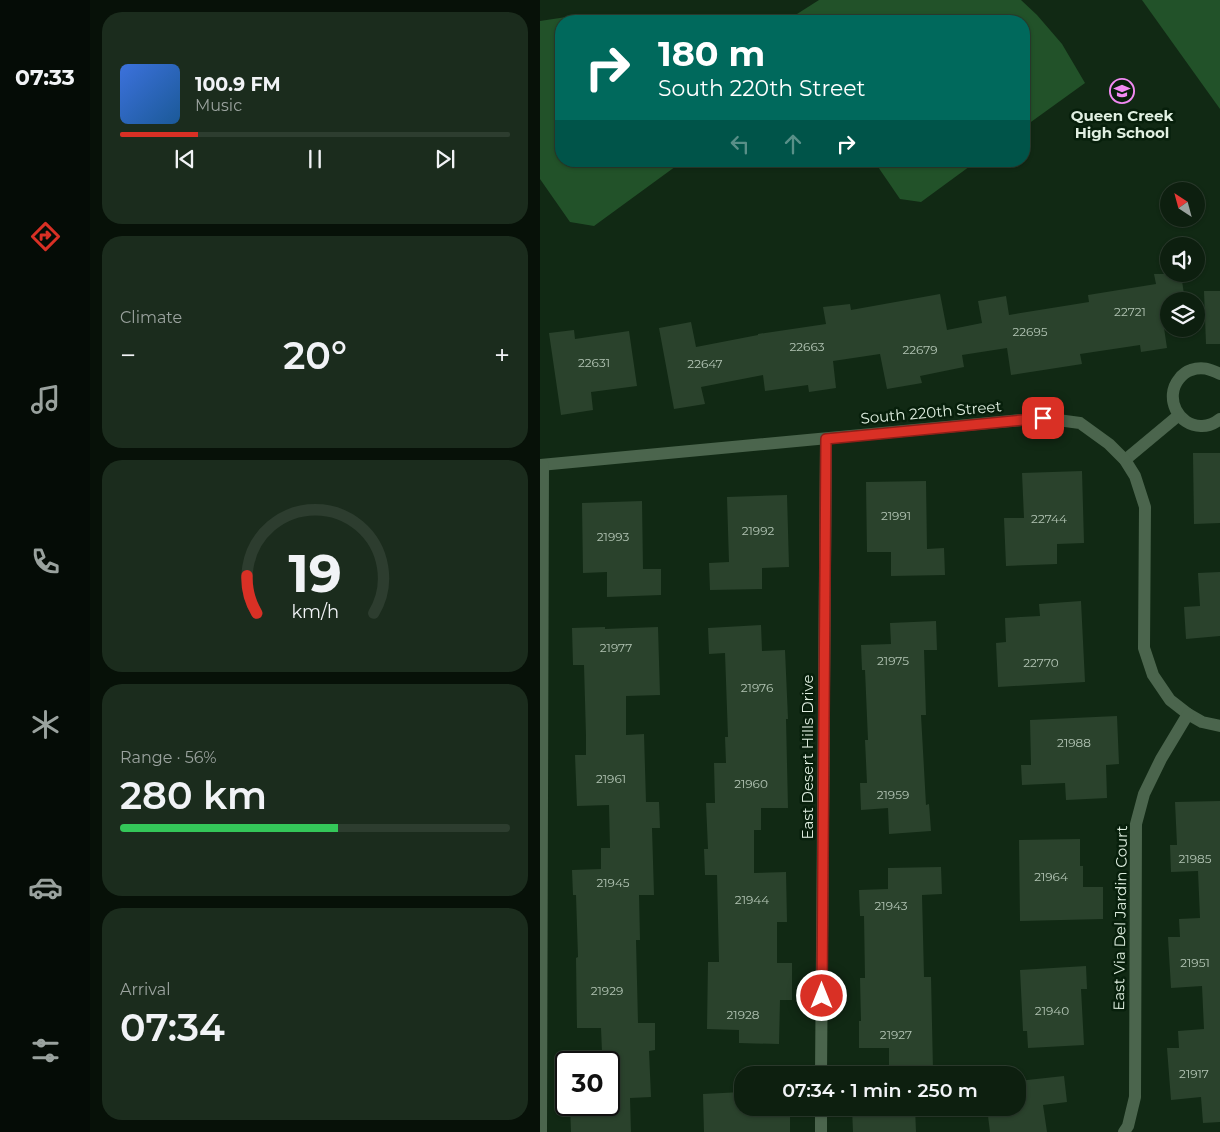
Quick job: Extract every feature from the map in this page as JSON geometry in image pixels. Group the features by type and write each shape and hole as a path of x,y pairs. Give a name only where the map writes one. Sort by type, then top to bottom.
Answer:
{"street":[{"path":"1220,374 1210,369 1198,368 1187,371 1182,374 1175,384 1172,395 1173,403 1179,415 1185,421 1193,425 1202,426 1220,419"},
{"path":"1124,460 1179,415"},
{"name":"South 220th Street","path":"541,465 1043,418 1080,423 1109,444 1124,460 1134,476 1146,507 1144,648 1153,675 1170,700 1188,714 1202,722 1220,726"},
{"name":"East Desert Hills Drive","path":"821,1066 826,439"},
{"path":"541,465 541,1132"},
{"name":"East Via Del Jardin Court","path":"1124,1132 1128,1126 1134,1097 1136,824 1144,794 1161,759 1188,714"},
{"path":"821,1116 821,1132"}],"green space":[{"path":"819,0 1021,0 1062,44 1085,83 1030,123 1030,15 795,15"},
{"path":"1142,0 1220,0 1220,109"},
{"path":"555,19 555,167 675,167 594,226 570,222 540,179 540,21"},
{"path":"878,167 969,167 921,202 900,199"}],"building":[{"path":"1154,274 1160,274 1160,282 1182,282 1184,292 1160,292 1160,337 1165,337 1167,348 1141,352 1140,345 1080,354 1082,364 1011,375 1007,348 962,355 964,367 920,376 922,383 887,389 880,354 833,361 836,388 809,392 808,385 765,391 763,375 701,387 705,404 674,409 659,328 691,322 696,347 758,334 826,324 823,307 850,304 851,310 940,294 947,330 982,323 978,301 1006,296 1009,315 1089,302 1088,295 1156,284"},
{"path":"1220,291 1220,344 1206,344 1204,292"},
{"path":"574,330 575,339 629,331 637,386 591,392 593,410 561,415 549,333"},
{"path":"1193,453 1220,453 1220,523 1194,524"},
{"path":"1082,471 1084,543 1057,544 1057,564 1006,566 1004,518 1024,518 1022,473"},
{"path":"926,481 927,549 944,548 945,575 891,576 891,552 867,552 866,482"},
{"path":"787,495 789,567 762,568 762,589 710,590 709,563 729,562 727,497"},
{"path":"642,501 643,569 661,569 661,595 607,597 607,572 583,573 582,503"},
{"path":"1220,572 1220,636 1186,639 1184,607 1200,606 1198,573"},
{"path":"1081,601 1085,682 998,687 996,643 1006,642 1005,618 1040,616 1039,604"},
{"path":"936,621 937,650 924,650 926,715 921,715 926,805 929,804 931,831 889,834 888,808 861,810 860,783 867,783 865,740 868,740 865,670 862,670 861,645 891,644 890,623"},
{"path":"761,625 762,651 785,650 788,719 786,719 788,808 761,808 761,830 754,830 754,873 786,872 787,922 777,922 777,963 792,963 792,1000 780,1000 779,1044 739,1043 739,1030 707,1029 708,962 719,962 717,875 705,875 704,849 708,849 706,803 715,803 714,763 726,763 725,737 728,737 725,653 709,654 708,628"},
{"path":"658,627 660,695 626,696 626,735 644,734 646,802 659,802 660,828 652,828 654,895 639,895 640,940 636,940 638,1023 655,1023 655,1050 649,1051 651,1097 630,1098 631,1132 571,1132 570,1116 620,1116 620,1051 602,1051 601,1028 577,1028 576,958 578,957 576,895 573,895 572,870 601,869 601,848 610,848 609,805 577,806 575,755 586,755 586,736 584,665 573,665 572,628"},
{"path":"1117,716 1119,764 1106,765 1107,798 1066,800 1065,783 1022,785 1021,765 1031,765 1030,720"},
{"path":"1220,801 1220,1122 1203,1123 1201,1097 1171,1100 1167,1048 1179,1048 1178,1031 1204,1029 1202,986 1171,988 1168,937 1180,937 1179,919 1200,918 1198,871 1171,872 1170,845 1177,845 1175,802"},
{"path":"1080,839 1080,866 1083,866 1083,887 1103,887 1103,919 1020,921 1019,840"},
{"path":"941,867 942,894 922,895 924,977 931,977 933,1066 889,1066 889,1048 859,1048 859,1021 861,1021 860,978 865,978 864,916 860,916 859,890 888,889 888,868"},
{"path":"1086,966 1087,989 1081,989 1084,1045 1028,1048 1027,1031 1023,1031 1020,970"},
{"path":"1064,1076 1067,1102 1043,1105 1047,1132 990,1132 988,1116 1026,1116 1026,1080"},
{"path":"734,1092 734,1116 790,1116 790,1132 704,1132 703,1094"},
{"path":"852,1116 915,1116 916,1132 853,1132"}],"place":[{"name":"Queen Creek High School","path":"1122,91"}],"route":[{"path":"822,996 826,439 1043,418"}]}
